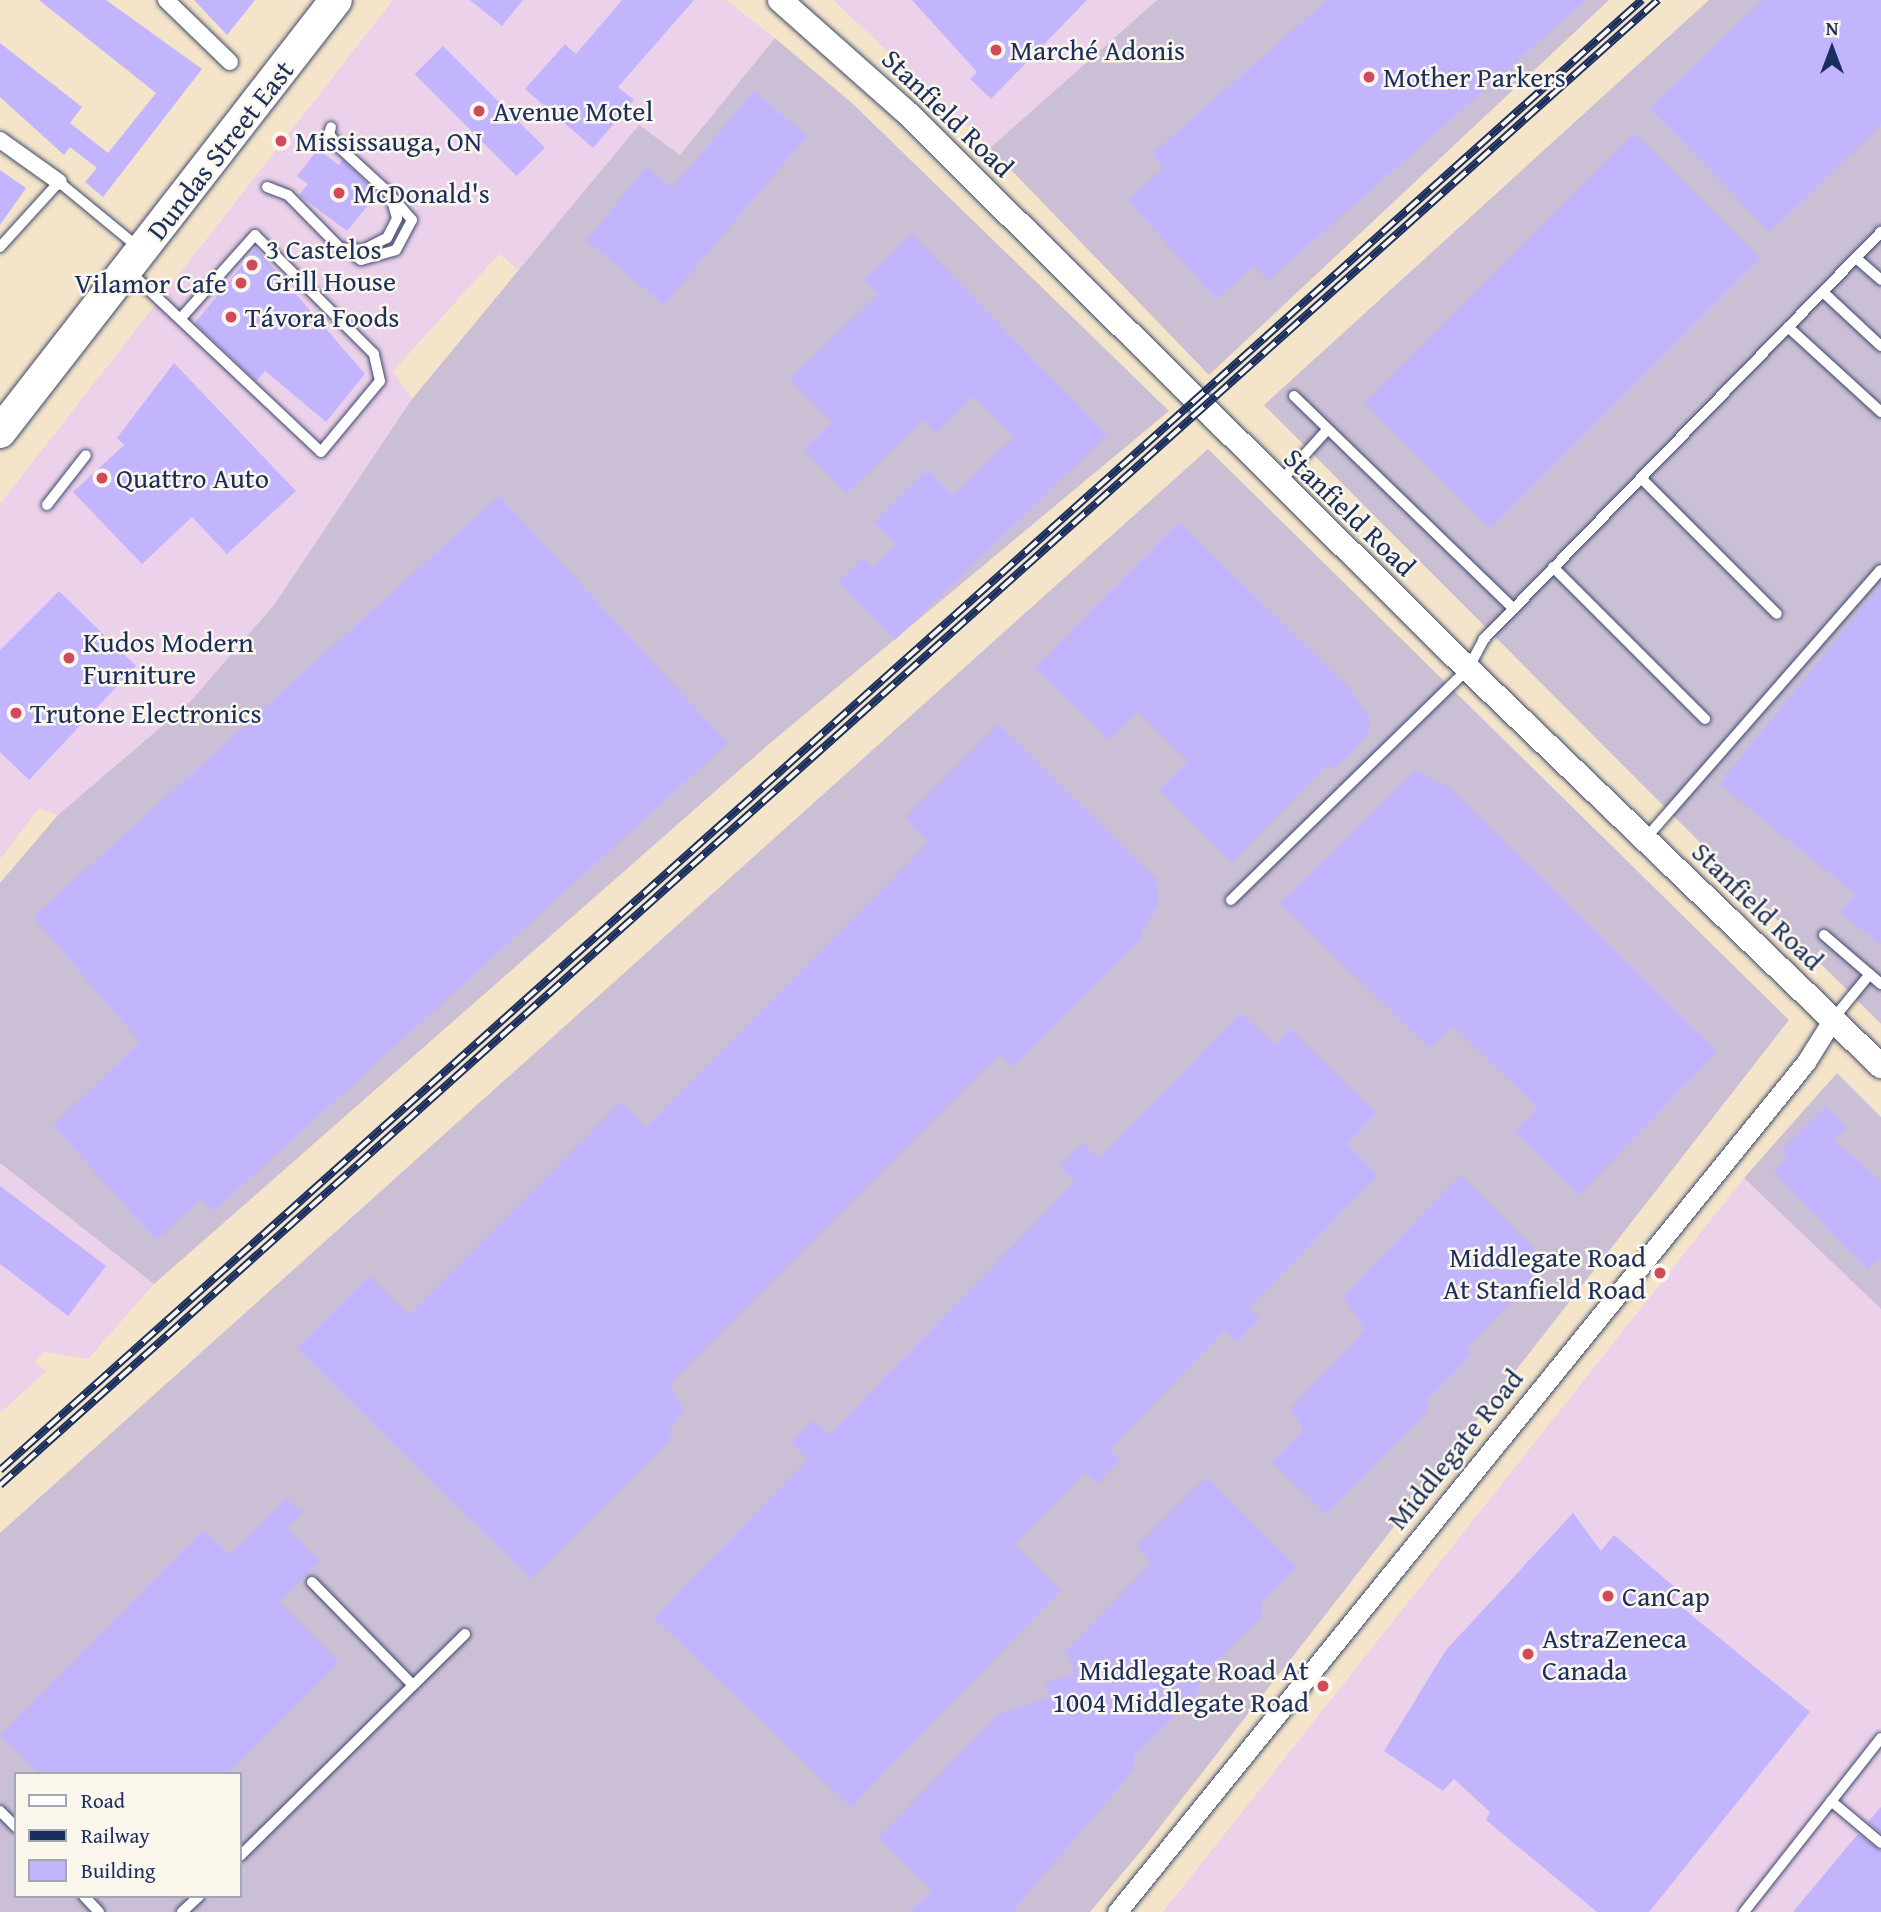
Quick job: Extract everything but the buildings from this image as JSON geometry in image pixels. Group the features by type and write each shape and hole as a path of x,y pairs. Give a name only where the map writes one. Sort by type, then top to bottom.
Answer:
{"main road":[{"name":"Dundas Street East","path":"0,432 336,0"}],"street":[{"path":"166,0 230,62"},
{"name":"Stanfield Road","path":"780,0 904,110 1468,669 1881,1066"},
{"path":"0,140 59,182"},
{"name":"Middlegate Road","path":"1117,1912 1806,1062 1833,1019"}],"lane":[{"path":"267,187 288,195 361,260 396,250 410,231 412,220 390,194 341,149 329,134 331,127"},
{"path":"0,247 59,182 134,260 181,318 321,453 380,381 374,354 254,235 181,318"},
{"path":"349,251 374,248 387,238 397,218 390,194"},
{"path":"1231,900 1468,669 1484,639 1881,232"},
{"path":"1856,258 1881,280"},
{"path":"1823,292 1881,346"},
{"path":"1788,327 1881,412"},
{"path":"1294,396 1514,609"},
{"path":"1279,484 1327,430"},
{"path":"47,505 86,455"},
{"path":"1641,478 1777,614"},
{"path":"1553,567 1705,719"},
{"path":"1645,839 1881,570"},
{"path":"1824,935 1881,984"},
{"path":"1833,1019 1870,974"},
{"path":"312,1582 414,1685"},
{"path":"242,1854 465,1634"},
{"path":"1744,1912 1881,1738"},
{"path":"1831,1801 1881,1843"},
{"path":"0,1811 14,1825"},
{"path":"85,1898 99,1912"},
{"path":"182,1912 197,1898"}],"shaded area":[{"path":"393,0 726,0 775,38 679,156 639,126 519,270 499,254 393,371 412,399 274,605 190,702 58,815 39,808 0,859 0,504"},
{"path":"833,0 1157,0 990,148"},
{"path":"1157,0 1609,0 1209,375 990,148"},
{"path":"1709,0 1881,0 1881,1024 1264,405"},
{"path":"775,38 854,105 1169,411 769,744 154,1284 0,1163 0,883 58,815 190,702 274,605 412,399 639,125 680,155"},
{"path":"1208,449 1789,1020 1145,1846 1090,1912 0,1912 0,1533"},
{"path":"1837,1073 1881,1117 1881,1309 1744,1178"},
{"path":"0,1163 154,1284 88,1359 45,1352 35,1362 46,1371 0,1413"},
{"path":"1744,1178 1881,1309 1881,1912 1163,1912"}],"railway":[{"path":"0,1470 1642,0"},
{"path":"0,1485 1658,0"}],"place":[{"name":"Marché Adonis","path":"996,50"},
{"name":"Mother Parkers","path":"1369,77"},
{"name":"Avenue Motel","path":"479,111"},
{"name":"Mississauga, ON","path":"281,141"},
{"name":"McDonald's","path":"339,193"},
{"name":"3 Castelos Grill House","path":"252,265"},
{"name":"Vilamor Cafe","path":"241,283"},
{"name":"Távora Foods","path":"231,317"},
{"name":"Quattro Auto","path":"102,478"},
{"name":"Kudos Modern Furniture","path":"69,658"},
{"name":"Trutone Electronics","path":"16,713"},
{"name":"Middlegate Road At Stanfield Road","path":"1660,1273"},
{"name":"CanCap","path":"1608,1596"},
{"name":"AstraZeneca Canada","path":"1528,1654"},
{"name":"Middlegate Road At 1004 Middlegate Road","path":"1323,1686"}]}
